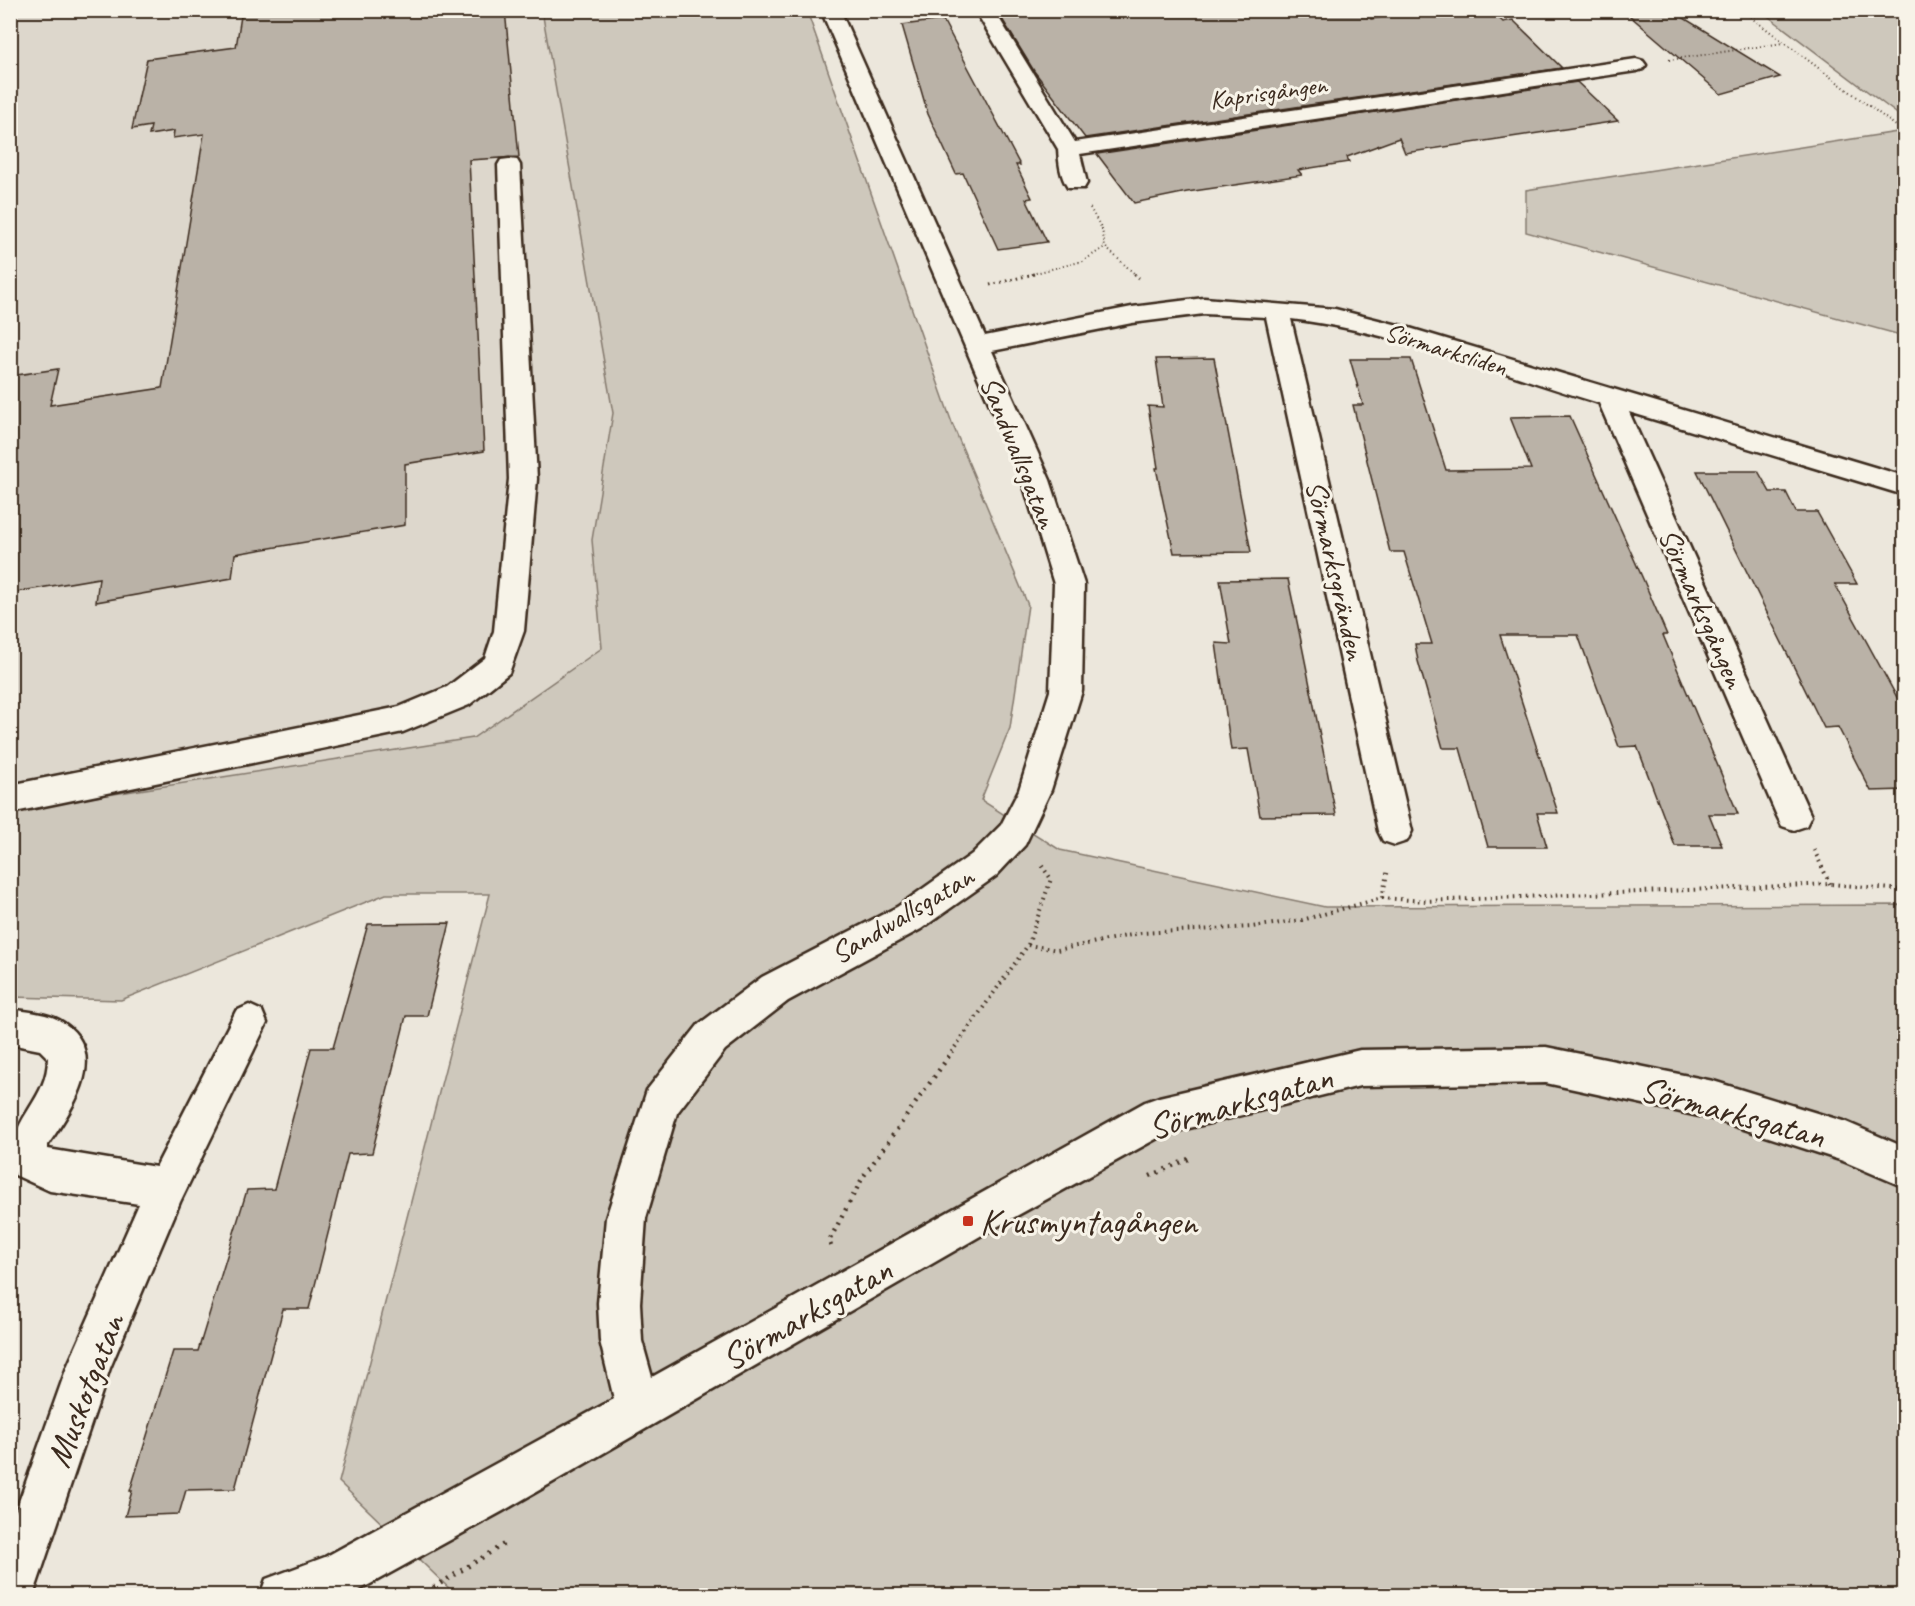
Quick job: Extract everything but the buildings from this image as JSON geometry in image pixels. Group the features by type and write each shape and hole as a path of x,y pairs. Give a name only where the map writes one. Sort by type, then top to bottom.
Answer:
{"street":[{"path":"984,10 1069,148 1070,165 1076,183"},
{"name":"Sandwallsgatan","path":"638,1409 621,1341 620,1292 626,1218 661,1103 712,1037 775,988 909,918 984,865 1013,835 1035,790 1066,691 1069,584 1036,480 953,293 837,11"},
{"name":"Kaprisgången","path":"1069,148 1636,65"},
{"path":"10,799 403,718 458,696 498,665 509,631 523,479 509,165"},
{"name":"Sörmarksliden","path":"976,346 1132,315 1196,306 1277,310 1335,317 1397,333 1611,400 1905,486"},
{"name":"Sörmarksgränden","path":"1277,310 1395,831"},
{"name":"Sörmarksgången","path":"1611,400 1794,816"},
{"name":"Muskotgatan","path":"10,1595 89,1367 166,1188 249,1023"},
{"path":"10,1026 50,1035 67,1051 67,1071 60,1093 28,1140 29,1161 50,1171 166,1188"},
{"name":"Sörmarksgatan","path":"283,1596 337,1576 1159,1116 1360,1068 1546,1065 1713,1100 1846,1142 1905,1167"}],"path":[{"path":"1741,10 1905,132"},
{"path":"1749,17 1791,10"},
{"path":"1636,65 1784,43"},
{"path":"953,293 1073,264 1105,247 1102,230 1076,183"},
{"path":"1382,898 1395,831"},
{"path":"846,1291 829,1241 863,1177 1028,945 1051,879 1035,856 1013,835"},
{"path":"1028,945 1057,950 1141,933 1252,927 1302,920 1382,898 1437,901 1830,884 1905,890"},
{"path":"1146,1178 1199,1154"},
{"path":"420,1596 508,1542"}],"shaded area":[{"path":"1769,10 1904,11 1904,119 1765,14"},
{"path":"11,11 542,11 613,413 592,540 602,648 473,738 11,810"},
{"path":"542,11 807,11 952,423 1028,605 1010,728 981,800 1060,850 1325,907 1904,905 1904,1595 456,1595 339,1482 490,894 386,894 121,1000 11,997 11,810 473,738 602,648 592,540 613,413"},
{"path":"1904,131 1904,336 1526,232 1526,190"}],"place":[{"name":"Krusmyntagången","path":"968,1221"}]}
